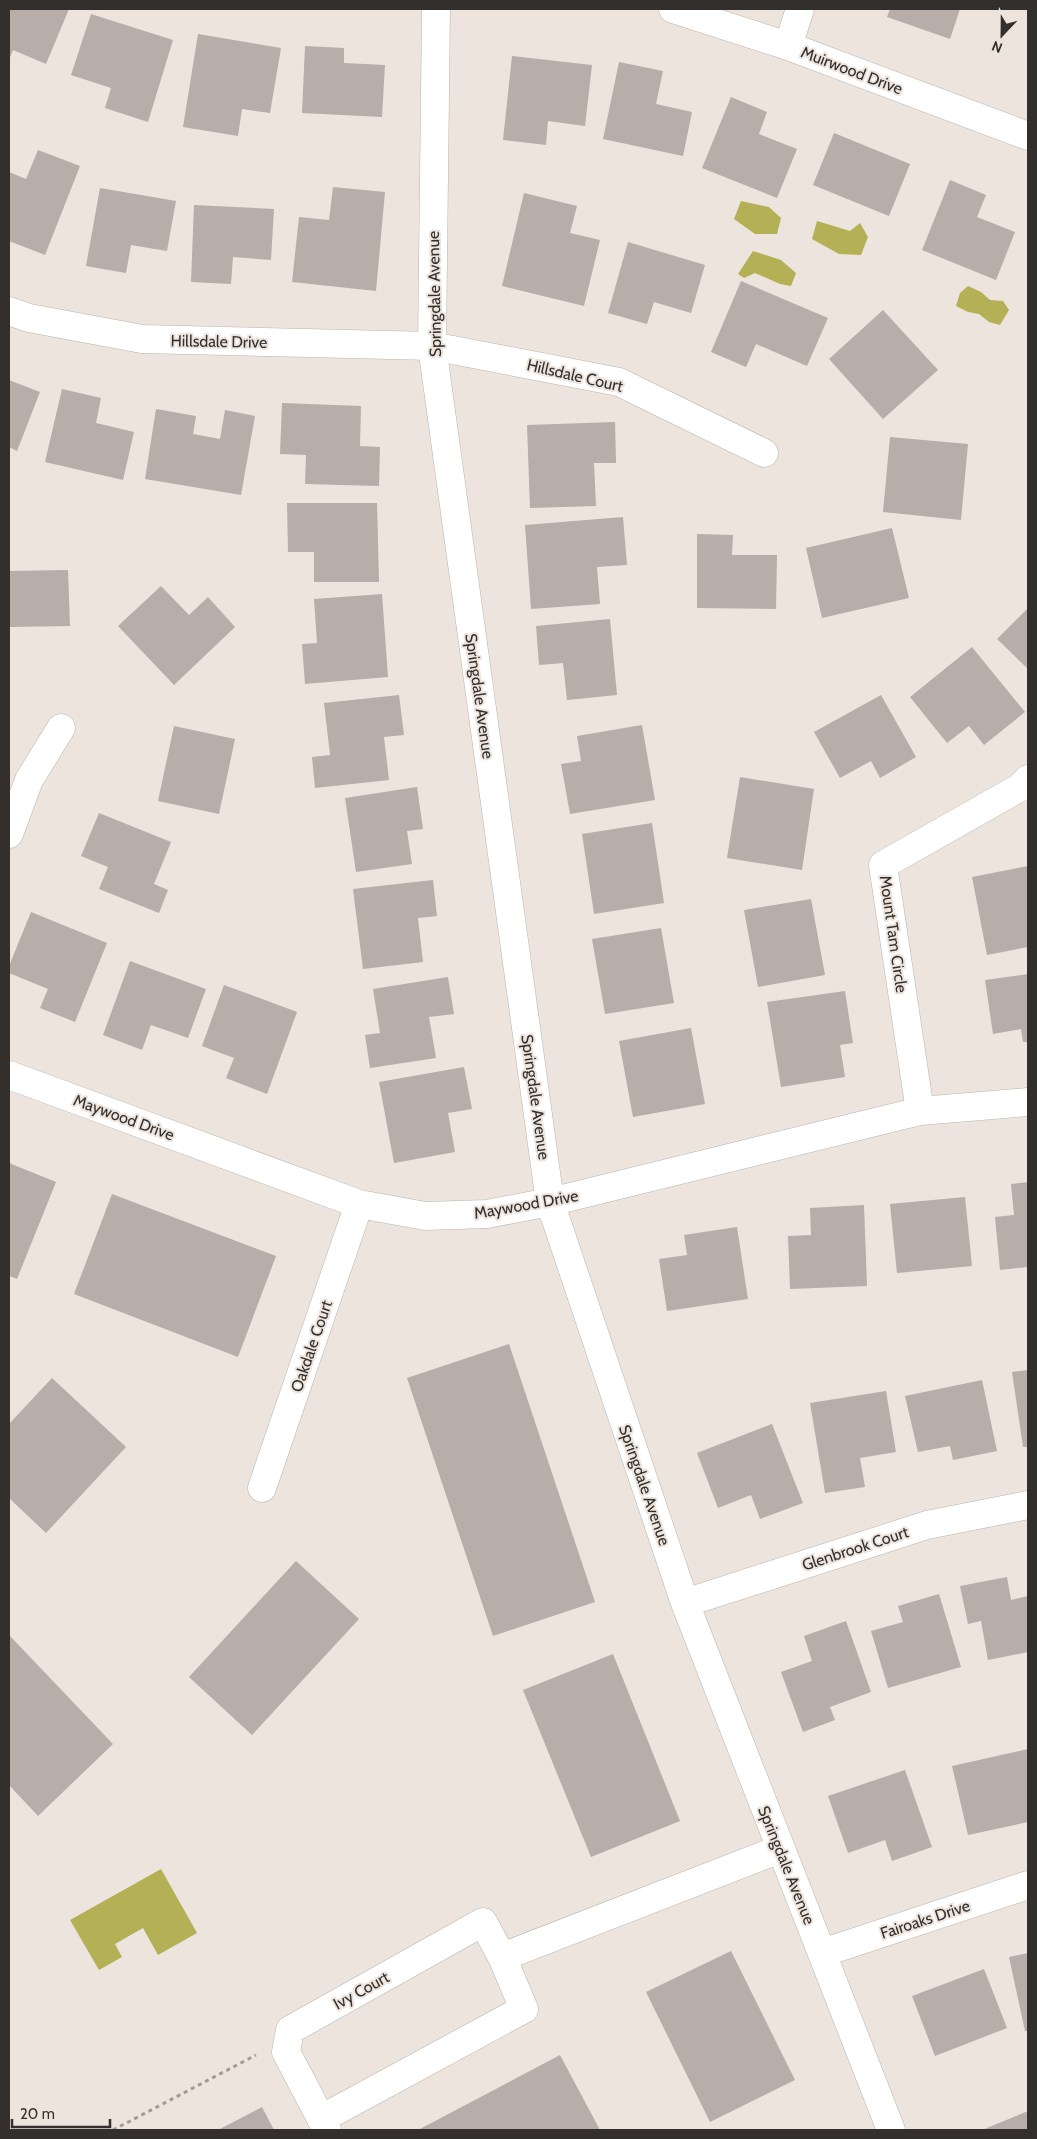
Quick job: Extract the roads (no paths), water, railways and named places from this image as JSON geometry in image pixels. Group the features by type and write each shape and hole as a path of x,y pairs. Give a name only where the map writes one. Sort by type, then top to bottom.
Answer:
{"street":[{"name":"Springdale Avenue","path":"436,9 432,346 550,1202 685,1603 891,2130"},
{"name":"Muirwood Drive","path":"673,9 788,46 1028,136"},
{"path":"788,46 800,9"},
{"name":"Hillsdale Drive","path":"9,311 29,318 142,339 432,346"},
{"name":"Hillsdale Court","path":"432,346 619,382 764,454"},
{"path":"9,834 29,780 61,728"},
{"name":"Mount Tam Circle","path":"920,1111 883,865 1019,788 1028,779"},
{"name":"Maywood Drive","path":"9,1075 359,1204 425,1216 487,1214 550,1202 920,1111 1028,1102"},
{"name":"Oakdale Court","path":"262,1488 359,1204"},
{"name":"Glenbrook Court","path":"685,1603 928,1525 1028,1504"},
{"path":"502,1958 780,1848"},
{"name":"Fairoaks Drive","path":"822,1953 1028,1885"},
{"name":"Ivy Court","path":"483,1922 502,1958 524,2009 324,2125 286,2052 290,2030 483,1922"}]}
